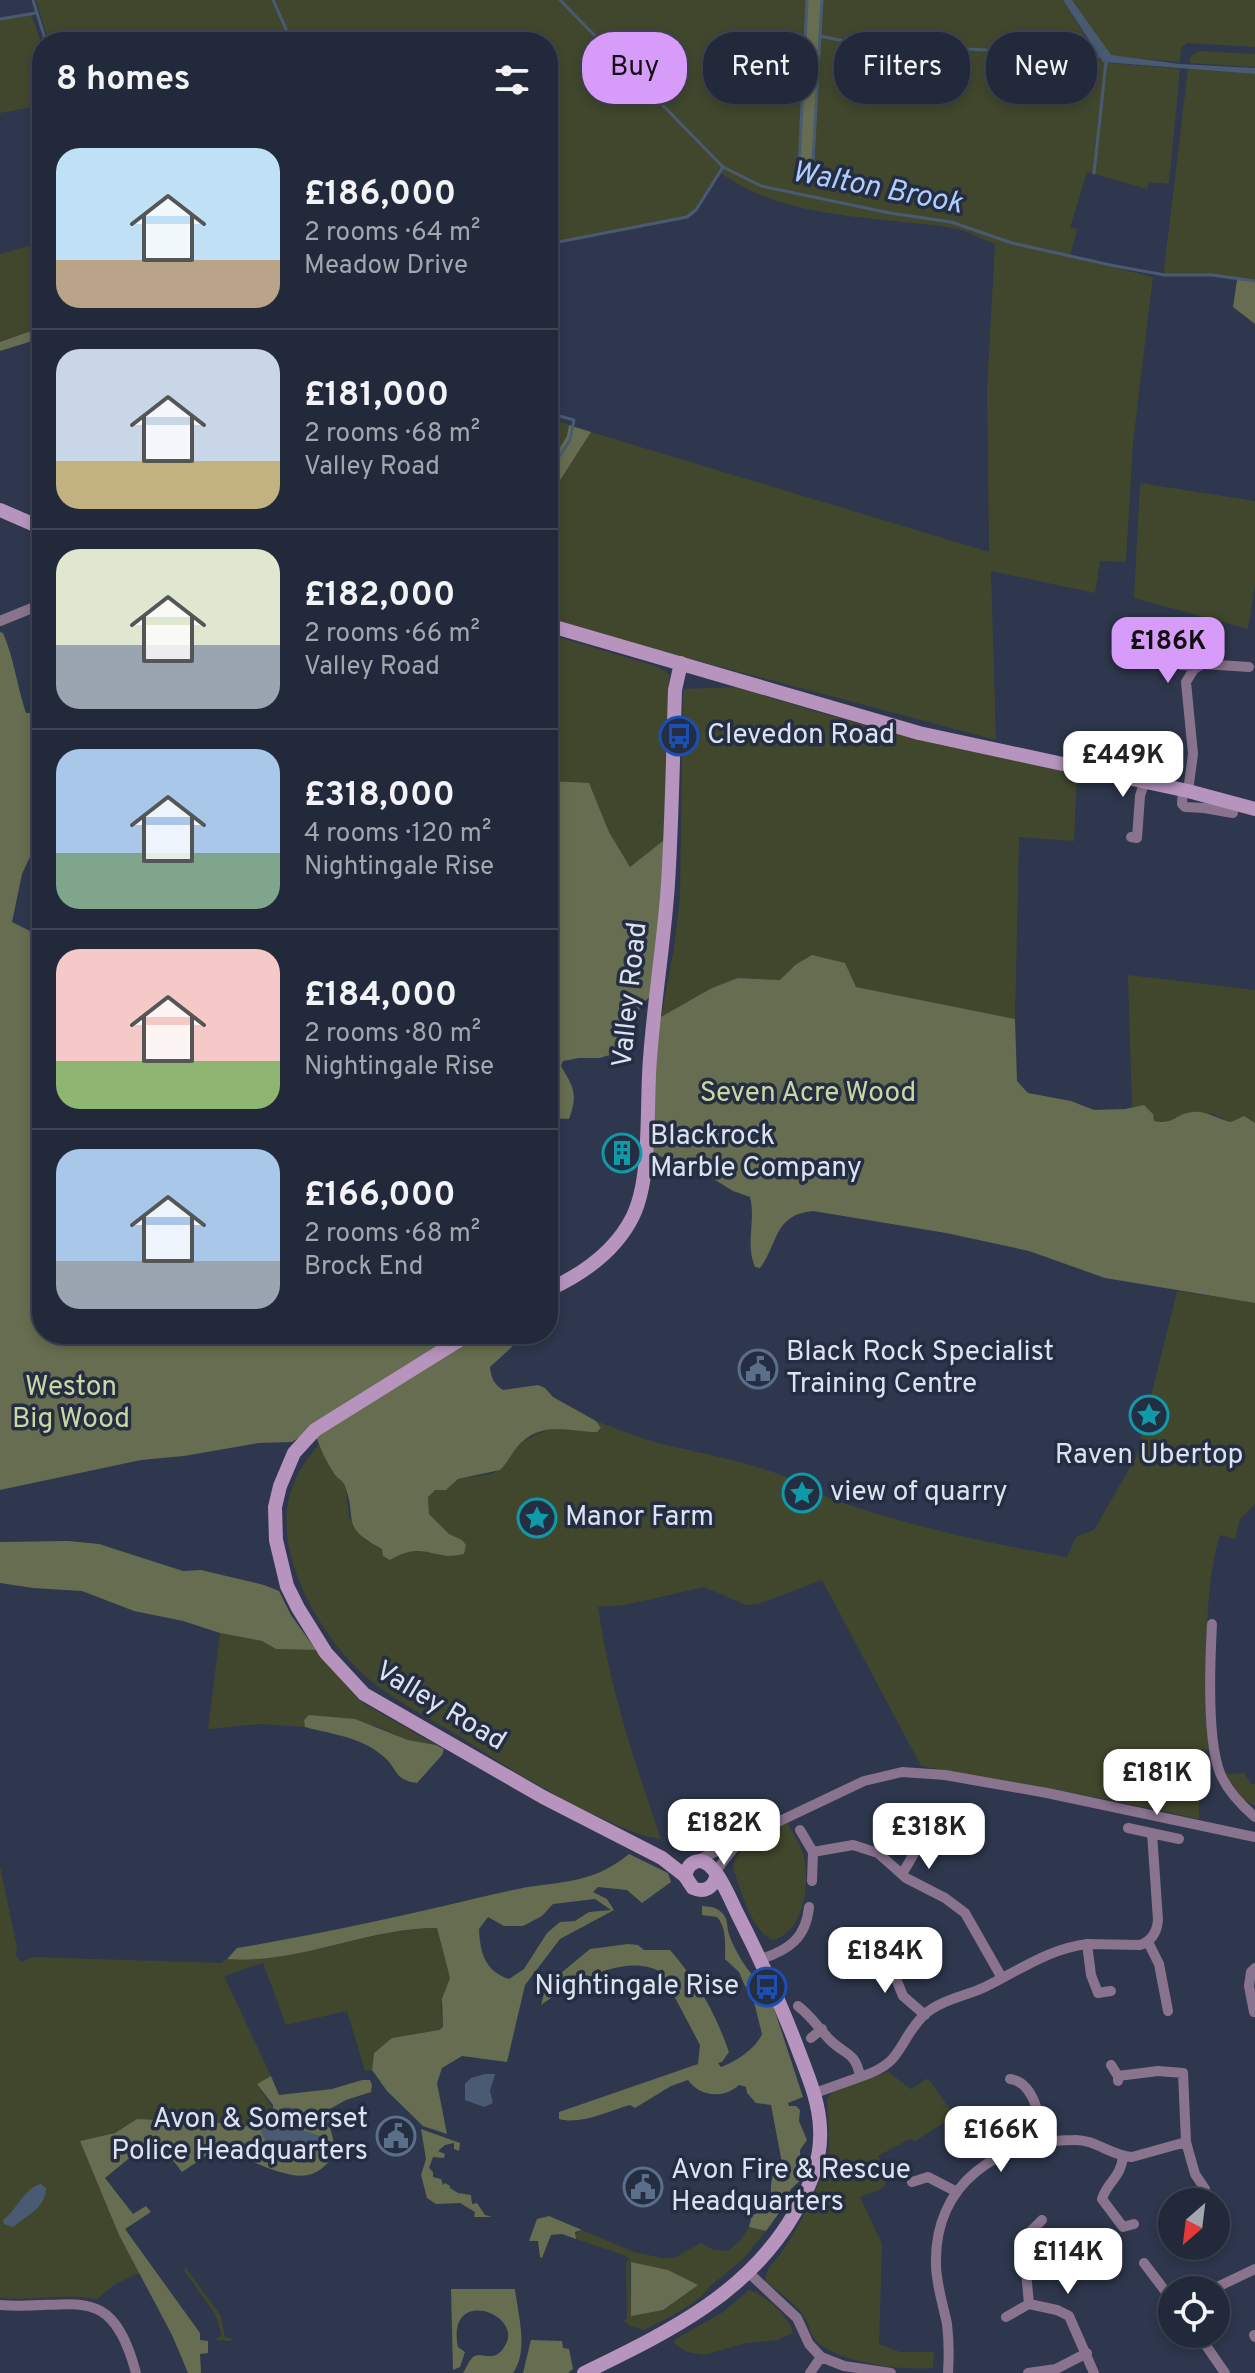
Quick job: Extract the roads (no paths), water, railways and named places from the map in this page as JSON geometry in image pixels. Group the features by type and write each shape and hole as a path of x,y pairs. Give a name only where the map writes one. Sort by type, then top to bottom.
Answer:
{"street":[{"path":"0,510 32,524"},
{"path":"0,621 32,608"},
{"path":"558,628 907,730 1255,809"},
{"path":"1225,814 1184,807 1193,745 1185,685 1177,662 1197,666 1207,663 1249,667"},
{"name":"Valley Road","path":"558,1284 584,1270 606,1252 622,1235 639,1202 652,1022 668,884 675,690 681,663"},
{"path":"1185,685 1197,666"},
{"path":"1131,837 1137,838 1144,783"},
{"name":"Valley Road","path":"453,1344 315,1430 298,1447 284,1473 275,1507 276,1540 287,1586 326,1653 364,1694 543,1797 662,1858 691,1867 706,1861 716,1874"},
{"path":"1212,1624 1215,1755 1226,1783 1255,1817"},
{"path":"735,1909 693,1888 691,1867 864,1781 911,1771 1047,1793 1255,1837"},
{"path":"902,1874 925,1826 940,1831"},
{"path":"1128,1828 1179,1839"},
{"path":"800,1830 813,1852 812,1881"},
{"path":"815,2093 875,2073 892,2062 925,2015 1048,1953 1087,1944 1130,1946 1148,1942 1158,1924 1152,1833"},
{"path":"813,1852 853,1839 878,1853 902,1874 969,1910 1002,1978"},
{"path":"703,1891 712,1886 716,1874 738,1842"},
{"path":"584,2373 686,2321 724,2295 778,2239 812,2180 820,2143 815,2093 761,1959 716,1874"},
{"path":"1141,1876 1154,1875"},
{"path":"761,1959 797,1941 812,1916"},
{"path":"1148,1942 1171,1990 1168,2011"},
{"path":"1087,1944 1096,1998 1111,1991"},
{"path":"862,1950 873,1962 894,1971 904,1997 925,2015"},
{"path":"1248,1970 1254,2012"},
{"path":"798,2006 813,2018 832,2042 854,2058 860,2077"},
{"path":"811,2038 822,2029"},
{"path":"1111,2065 1118,2078 1158,2071 1178,2070 1183,2073 1186,2077 1183,2111 1186,2142 1195,2174 1209,2188"},
{"path":"1019,2080 1034,2104 1041,2128 1041,2142"},
{"path":"948,2373 948,2335 935,2261 939,2229 957,2192 985,2164 1000,2154 1041,2142 1083,2140 1123,2156 1140,2156 1186,2142"},
{"path":"1123,2156 1118,2175 1102,2197 1126,2228"},
{"path":"912,2182 932,2172 957,2192"},
{"path":"1029,2304 1024,2235 1042,2220"},
{"path":"1012,2229 1024,2235"},
{"path":"1144,2263 1158,2282"},
{"path":"1230,2281 1255,2269"},
{"path":"748,2272 799,2321 809,2344 821,2357 837,2365 891,2373"},
{"path":"0,2305 19,2307 70,2303 97,2308 112,2321 124,2341 136,2373"},
{"path":"1006,2317 1029,2304 1069,2316 1094,2373"},
{"path":"1208,2348 1225,2373"},
{"path":"1028,2373 1056,2369 1087,2353"},
{"path":"810,2373 821,2357"}],"water":[{"path":"1063,0 1072,0 1095,32 1084,32"},
{"path":"1097,35 1111,55 1180,64 1255,68 1255,74 1103,62 1097,53"},
{"path":"495,2074 490,2091 493,2103 484,2107 465,2100 465,2084 471,2078"},
{"path":"285,2107 299,2109 300,2113 293,2120 298,2129 320,2136 320,2142 308,2148 267,2146 261,2131 272,2124"},
{"path":"41,2184 46,2188 39,2206 13,2227 4,2224 3,2220 25,2195"}],"waterway":[{"path":"33,0 43,32"},
{"path":"273,0 287,32"},
{"name":"Walton Brook","path":"560,0 723,167 761,186 890,213 951,222 1012,243 1115,266 1165,275 1212,275 1255,281"},
{"path":"799,168 807,0"},
{"path":"812,179 822,0"},
{"path":"0,19 36,13"},
{"path":"820,36 854,43 1101,56"},
{"path":"1094,173 1106,62"},
{"path":"558,242 687,217 696,210 723,167"},
{"path":"558,416 574,420 570,440 558,459"}],"place":[{"name":"Clevedon Road","path":"679,736"},
{"name":"Blackrock Marble Company","path":"622,1153"},
{"name":"Black Rock Specialist Training Centre","path":"758,1369"},
{"name":"Raven Ubertop","path":"1149,1415"},
{"name":"view of quarry","path":"802,1493"},
{"name":"Manor Farm","path":"537,1518"},
{"name":"Nightingale Rise","path":"767,1987"},
{"name":"Avon & Somerset Police Headquarters","path":"396,2136"},
{"name":"Avon Fire & Rescue Headquarters","path":"643,2187"}],"park label":[{"name":"Seven Acre Wood","path":"808,1094"},
{"name":"Weston Big Wood","path":"71,1404"}]}
